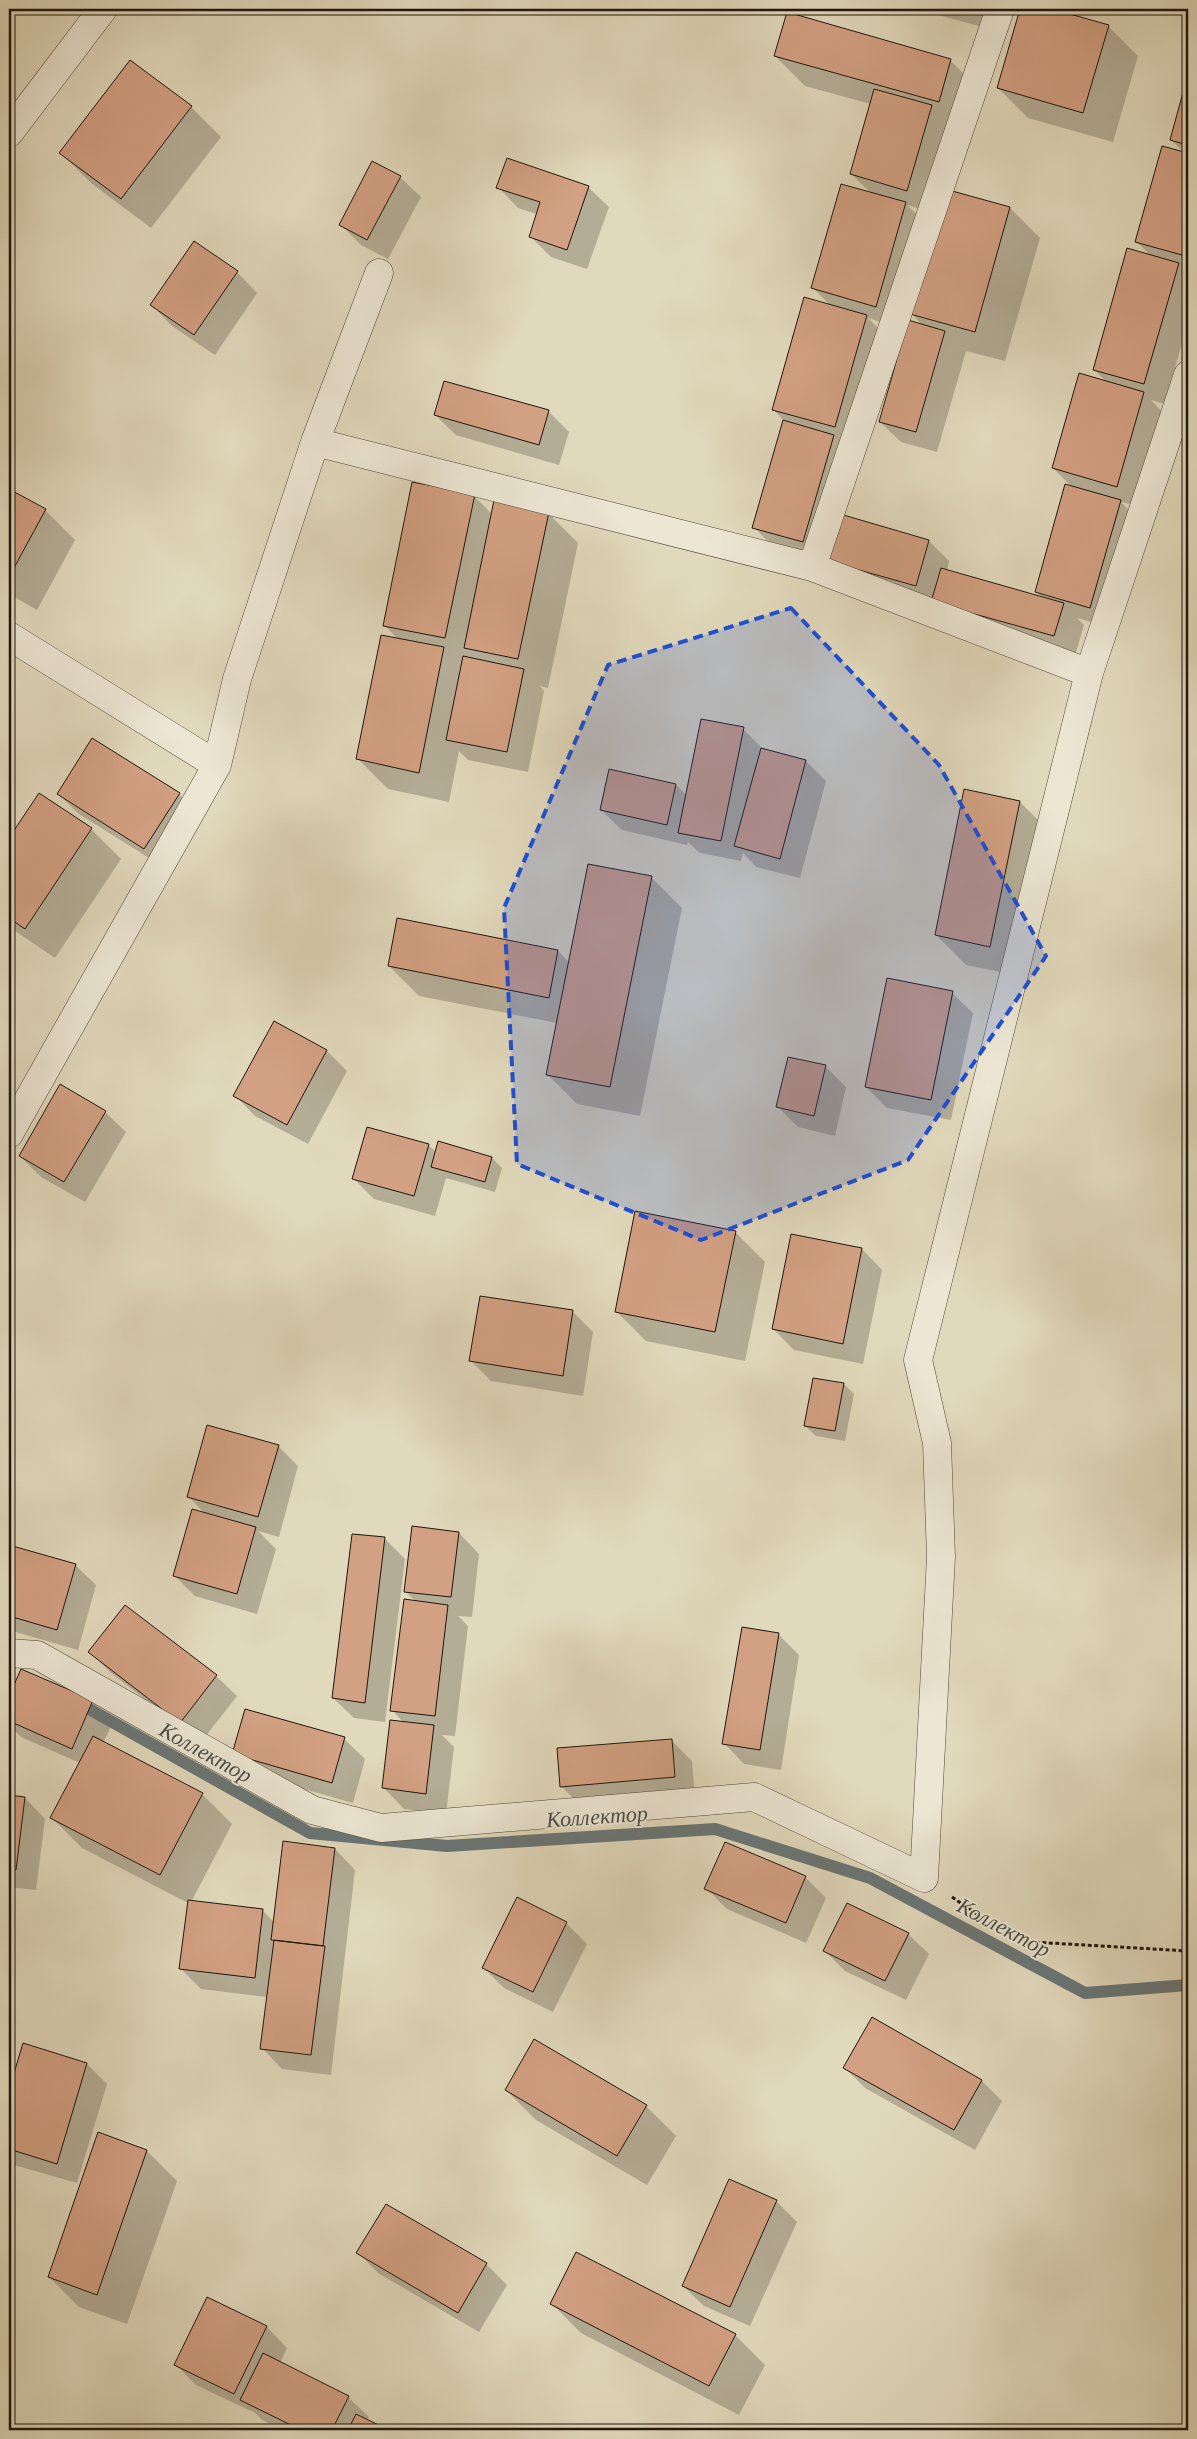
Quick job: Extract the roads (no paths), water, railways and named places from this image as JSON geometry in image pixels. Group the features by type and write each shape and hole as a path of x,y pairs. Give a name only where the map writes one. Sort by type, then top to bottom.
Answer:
{"street":[{"path":"9,133 103,9"},
{"path":"812,567 1000,9"},
{"path":"9,1134 217,765 237,679 315,442 379,273"},
{"path":"9,1653 37,1655 312,1810 381,1828 754,1797 924,1878 941,1557 936,1443 918,1360 1089,673 1188,375"},
{"path":"315,442 812,567 1089,673"},
{"path":"9,636 217,765"}],"waterway":[{"name":"Коллектор","path":"75,1701 310,1833 447,1846 715,1829 870,1878 1085,1993 1188,1985"}]}
